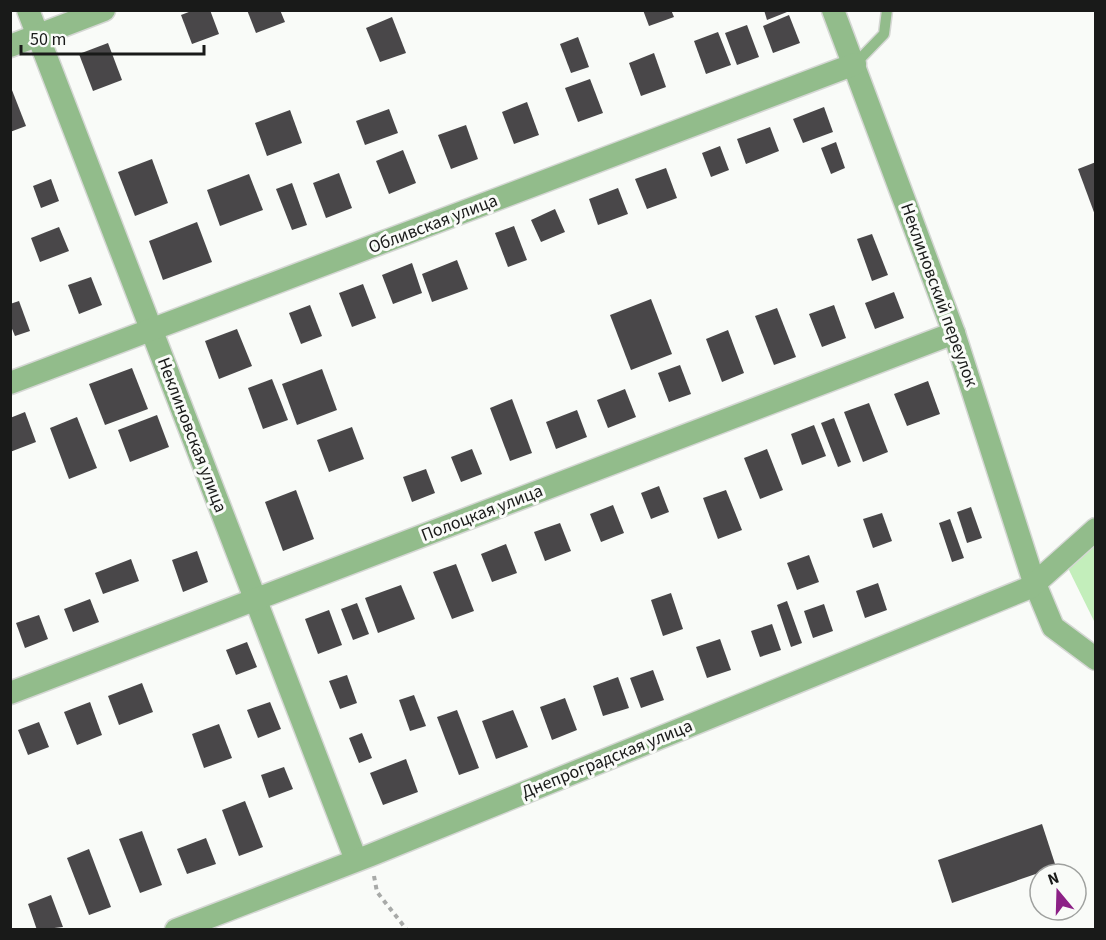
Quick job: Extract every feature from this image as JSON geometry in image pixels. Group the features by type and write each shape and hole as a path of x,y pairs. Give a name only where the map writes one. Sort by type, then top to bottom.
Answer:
{"street":[{"name":"Неклиновская улица","path":"28,10 256,599 364,857"},
{"path":"10,46 104,10"},
{"name":"Неклиновский переулок","path":"833,10 954,333 1036,583 1053,627 1095,659"},
{"name":"Обливская улица","path":"10,383 855,64"},
{"name":"Полоцкая улица","path":"10,693 954,333"},
{"path":"1036,583 1095,529"},
{"name":"Днепроградская улица","path":"176,930 364,857 1036,583"}],"lane":[{"path":"855,64 885,34 887,10"}],"path":[{"path":"364,857 377,892 407,930"}],"green space":[{"path":"1095,544 1095,623 1067,566"}],"building":[{"path":"194,10 210,10 219,34 192,44 181,15"},
{"path":"247,10 280,10 285,22 256,33"},
{"path":"643,10 671,10 674,17 649,26"},
{"path":"764,10 787,10 787,12 767,20"},
{"path":"789,15 800,43 773,53 763,26"},
{"path":"392,17 406,53 380,62 366,28"},
{"path":"747,25 759,57 737,65 725,33"},
{"path":"718,32 731,65 706,74 694,41"},
{"path":"578,37 589,67 571,73 560,44"},
{"path":"108,43 122,80 93,91 79,54"},
{"path":"654,53 666,87 641,96 629,63"},
{"path":"590,79 603,113 578,122 565,88"},
{"path":"10,85 26,126 10,132"},
{"path":"527,102 539,135 514,144 502,112"},
{"path":"824,107 833,132 803,143 793,119"},
{"path":"389,109 398,133 365,145 356,121"},
{"path":"290,110 302,143 267,156 255,123"},
{"path":"466,125 478,159 451,169 438,135"},
{"path":"770,127 779,151 746,164 737,139"},
{"path":"836,142 845,168 831,174 821,148"},
{"path":"720,146 729,170 711,177 702,153"},
{"path":"403,150 416,183 389,194 376,161"},
{"path":"152,159 168,203 135,216 118,172"},
{"path":"1096,162 1096,215 1095,215 1078,169"},
{"path":"666,168 677,198 647,209 635,179"},
{"path":"339,173 352,208 326,218 313,183"},
{"path":"249,174 263,210 220,226 207,190"},
{"path":"51,179 59,201 41,208 33,186"},
{"path":"292,183 307,225 292,230 276,189"},
{"path":"618,188 628,214 598,225 589,199"},
{"path":"555,209 565,232 541,242 531,220"},
{"path":"197,222 212,262 163,280 149,241"},
{"path":"514,226 527,260 508,267 495,233"},
{"path":"59,227 69,251 40,262 31,238"},
{"path":"872,234 888,275 872,281 857,239"},
{"path":"457,260 468,289 432,302 422,274"},
{"path":"412,263 422,293 393,304 382,275"},
{"path":"91,277 102,305 79,314 68,285"},
{"path":"363,284 376,318 352,327 339,293"},
{"path":"894,292 904,318 875,329 865,303"},
{"path":"651,299 672,354 631,370 610,315"},
{"path":"19,301 30,331 15,336 10,324 10,304"},
{"path":"310,305 322,336 301,344 289,313"},
{"path":"834,305 846,338 822,347 809,314"},
{"path":"777,308 796,357 774,365 755,316"},
{"path":"237,329 252,366 219,379 205,341"},
{"path":"728,330 744,373 722,382 706,339"},
{"path":"680,365 691,394 669,402 658,373"},
{"path":"132,368 148,409 105,425 89,384"},
{"path":"322,369 337,410 297,425 282,384"},
{"path":"272,379 288,420 263,429 248,388"},
{"path":"928,381 940,414 907,426 894,394"},
{"path":"625,389 636,417 608,428 597,400"},
{"path":"512,399 532,453 510,461 490,408"},
{"path":"869,403 888,452 863,462 844,412"},
{"path":"577,410 587,437 556,449 546,422"},
{"path":"25,412 36,442 10,452 10,418"},
{"path":"157,415 169,447 130,462 118,430"},
{"path":"77,417 97,468 69,479 50,428"},
{"path":"834,418 851,462 838,467 821,423"},
{"path":"814,425 826,456 802,465 791,434"},
{"path":"352,427 364,459 329,472 317,440"},
{"path":"472,449 482,474 461,482 451,457"},
{"path":"767,449 783,490 760,499 744,458"},
{"path":"426,469 435,493 412,502 403,477"},
{"path":"659,486 669,512 651,519 641,493"},
{"path":"296,490 314,539 283,551 265,502"},
{"path":"726,490 742,530 718,539 703,498"},
{"path":"613,505 624,533 601,542 590,514"},
{"path":"971,507 982,538 967,543 957,512"},
{"path":"882,513 892,541 873,548 863,519"},
{"path":"950,519 964,558 952,562 939,523"},
{"path":"560,523 571,551 545,561 534,532"},
{"path":"506,544 517,573 492,582 481,554"},
{"path":"197,551 208,582 183,592 172,560"},
{"path":"809,555 819,582 797,590 787,563"},
{"path":"131,559 139,581 103,594 95,573"},
{"path":"456,564 474,611 452,619 433,572"},
{"path":"878,583 887,610 865,618 856,591"},
{"path":"401,585 415,619 378,633 365,598"},
{"path":"671,593 683,629 663,636 651,600"},
{"path":"90,599 99,622 73,632 64,609"},
{"path":"787,601 802,643 791,647 777,605"},
{"path":"357,603 369,634 353,640 341,609"},
{"path":"824,604 833,631 813,638 804,611"},
{"path":"329,610 342,645 318,654 305,619"},
{"path":"39,615 48,639 25,648 16,623"},
{"path":"772,624 781,650 760,657 751,631"},
{"path":"720,639 731,670 707,678 696,647"},
{"path":"247,642 257,667 236,675 226,650"},
{"path":"653,670 664,700 641,708 630,678"},
{"path":"347,675 357,703 340,709 329,681"},
{"path":"618,677 629,708 603,716 593,686"},
{"path":"142,683 153,712 119,725 108,696"},
{"path":"414,695 426,726 410,731 399,700"},
{"path":"565,698 577,730 552,740 540,707"},
{"path":"90,702 102,735 77,745 64,712"},
{"path":"270,702 281,729 258,738 247,710"},
{"path":"457,710 479,768 459,775 437,717"},
{"path":"513,710 528,747 496,759 482,721"},
{"path":"39,722 49,747 28,755 18,730"},
{"path":"219,724 232,758 204,768 192,734"},
{"path":"362,733 372,758 359,763 349,738"},
{"path":"406,759 418,792 383,805 370,773"},
{"path":"284,767 293,789 269,798 261,775"},
{"path":"245,801 263,847 239,856 222,810"},
{"path":"1042,824 1054,862 1028,862 1028,877 952,903 938,860"},
{"path":"142,831 162,885 140,893 119,839"},
{"path":"206,838 216,864 187,874 177,849"},
{"path":"89,849 111,907 89,915 67,858"},
{"path":"51,895 63,927 37,930 28,904"}]}
